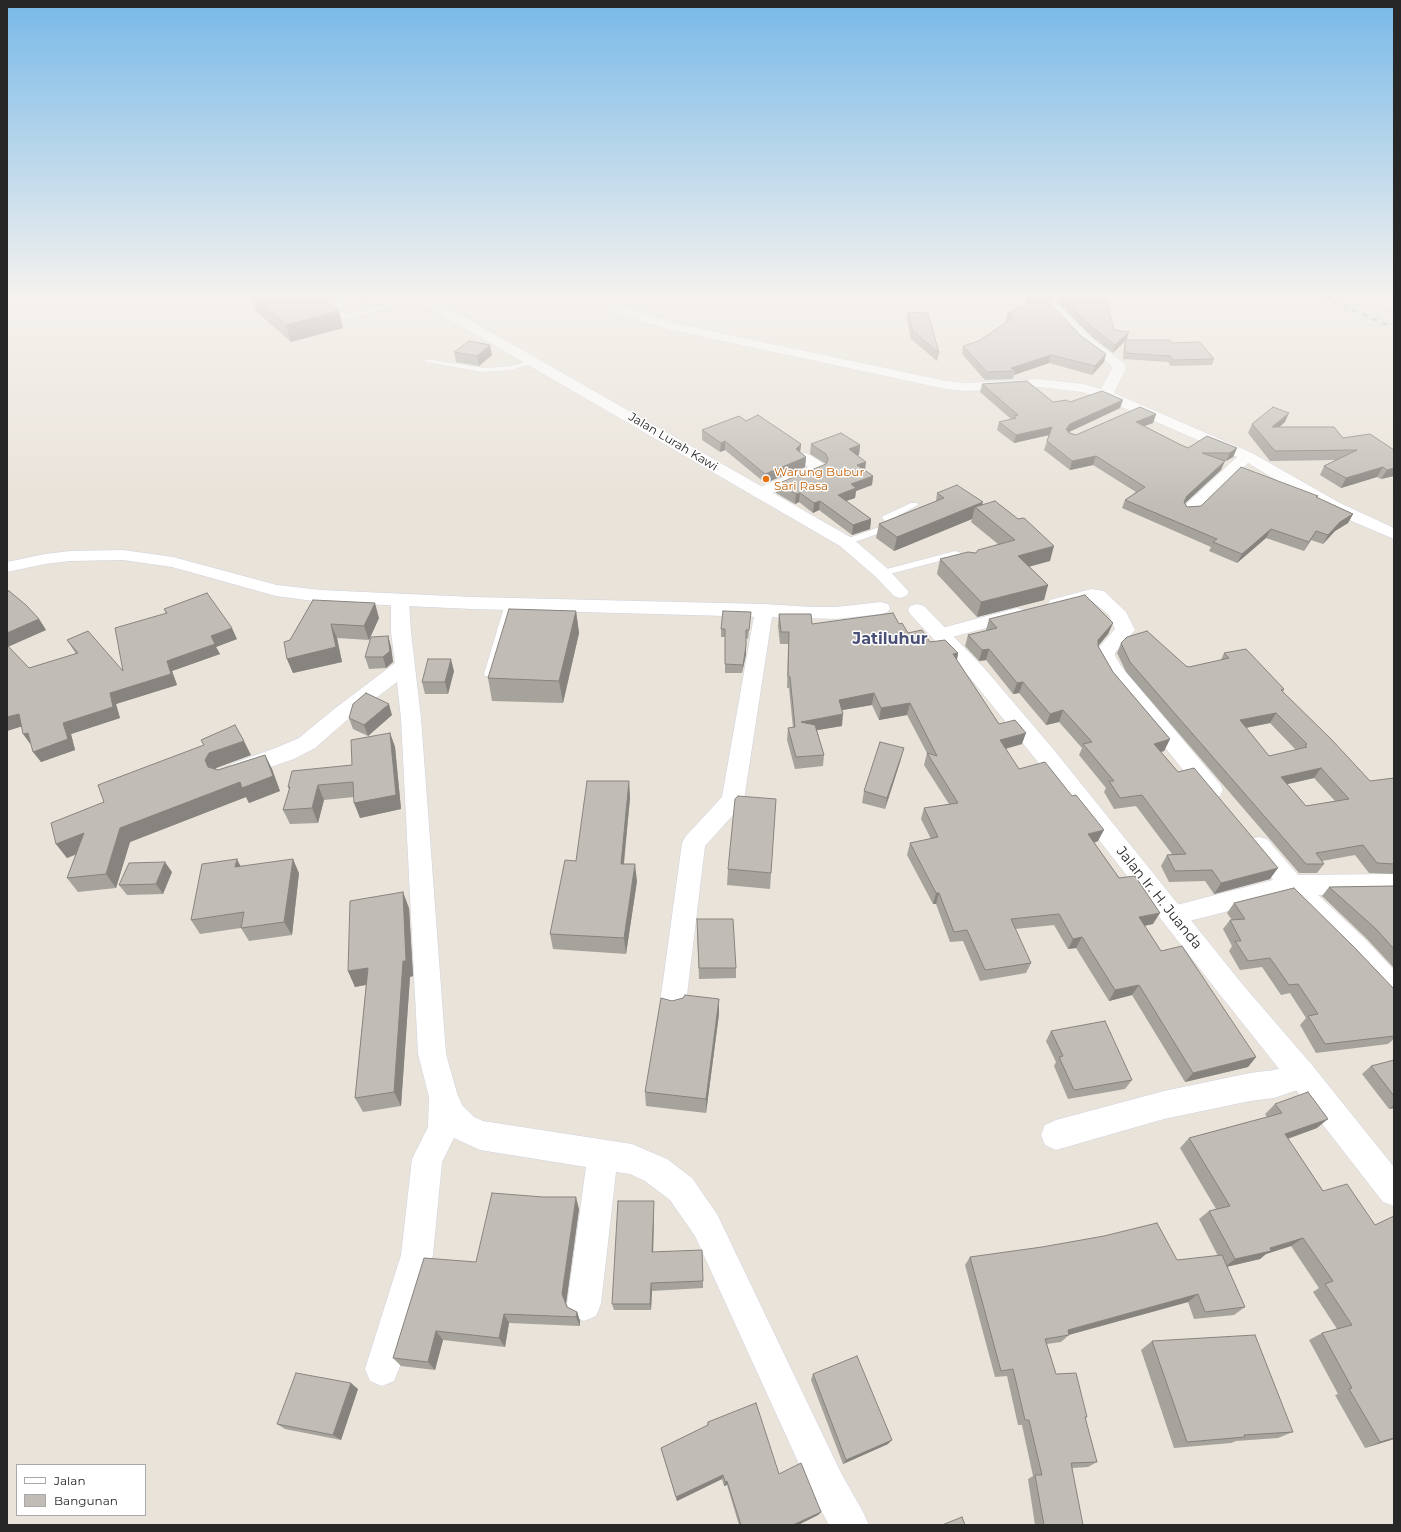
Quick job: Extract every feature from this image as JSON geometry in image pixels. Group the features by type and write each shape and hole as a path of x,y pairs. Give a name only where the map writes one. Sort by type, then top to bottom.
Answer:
{"street":[{"name":"Jalan Lurah Kawi","path":"540,365 846,542 882,573 900,592 909,594 916,599 919,604 898,612"},
{"path":"855,365 946,385 965,387 1039,383 1083,388 1106,395 1247,456 1334,507 1394,534"},
{"path":"1106,395 1108,388 1119,369 1117,365"},
{"path":"1121,415 1137,408"},
{"path":"1190,510 1247,456"},
{"path":"759,493 818,470 818,467 805,458"},
{"path":"7,567 45,559 70,556 123,555 173,562 232,579 296,593 400,600 510,604 836,613 898,612"},
{"path":"898,612 879,601 882,596 890,592 900,592"},
{"path":"941,634 1035,609 1094,595 1099,596 1117,612 1125,630 1105,652 1105,656 1113,670 1227,809"},
{"path":"400,600 414,748 432,1054 443,1095 452,1114 464,1127 480,1135 632,1159 656,1170 681,1189 706,1225 828,1486 850,1525"},
{"path":"673,1003 694,843 733,800 764,610"},
{"name":"Jalan Ir. H. Juanda","path":"898,612 941,634 978,674 1046,756 1394,1192"},
{"path":"225,775 286,753 307,743 346,710 405,665"},
{"path":"1247,832 1292,885 1357,948 1394,989"},
{"path":"1174,916 1292,885 1394,884"},
{"path":"1056,1135 1164,1105 1250,1087 1274,1084 1297,1069"},
{"path":"382,1369 417,1255 427,1159 443,1129 443,1095"},
{"path":"584,1304 602,1154"}],"lane":[{"path":"455,365 484,370 511,368 521,365"},
{"path":"846,542 894,526 886,518 914,505"},
{"path":"882,573 955,554 962,556 969,564"},
{"path":"488,674 510,604"}],"building":[{"path":"981,365 1019,365 1011,368 1015,371 987,372"},
{"path":"1027,381 1053,402 1067,400 1070,402 1102,391 1123,400 1070,424 1066,429 1069,433 1076,435 1140,407 1156,414 1136,422 1188,448 1207,436 1237,448 1230,453 1202,453 1225,461 1187,496 1184,502 1187,507 1201,506 1241,467 1318,496 1316,497 1353,514 1340,522 1328,535 1316,531 1309,542 1271,529 1242,554 1213,542 1217,539 1125,500 1145,487 1096,456 1072,461 1047,441 1052,427 1016,435 999,422 1016,418 1014,416 1018,415 982,384"},
{"path":"1273,407 1289,413 1272,427 1334,427 1343,438 1370,434 1394,450 1394,468 1387,470 1383,467 1346,478 1324,466 1357,450 1275,451 1252,424"},
{"path":"758,415 801,444 796,449 806,457 765,474 725,441 721,443 702,430 739,416 746,421"},
{"path":"841,433 860,445 849,449 866,462 857,465 873,476 851,484 856,488 838,495 871,519 853,525 820,501 814,503 800,493 796,494 777,484 826,464 828,459 826,454 811,444"},
{"path":"957,485 983,502 897,537 879,524 944,498 937,493"},
{"path":"995,501 1018,519 1024,518 1054,546 1018,556 1048,585 981,602 940,559 968,552 976,553 978,550 1015,540 975,507"},
{"path":"9,591 26,605 39,619 7,633 7,592"},
{"path":"207,593 232,628 211,636 215,644 167,661 171,674 110,693 113,707 63,723 68,739 33,752 28,733 23,734 19,714 7,717 7,645 29,668 78,653 67,640 88,631 123,671 115,628 167,613 164,609"},
{"path":"1085,595 1113,623 1098,640 1098,646 1113,672 1170,739 1154,744 1178,772 1194,768 1278,868 1221,883 1212,870 1175,871 1167,855 1186,854 1142,795 1120,798 1109,781 1114,781 1083,744 1092,742 1063,710 1050,714 1023,682 1017,683 989,649 982,650 968,635 997,628 989,619"},
{"path":"313,600 375,603 364,626 331,624 336,647 287,659 284,642 290,640"},
{"path":"509,609 576,611 559,681 488,678"},
{"path":"723,611 751,612 749,630 746,630 746,646 743,665 725,664 725,629 721,629"},
{"path":"893,613 899,624 902,623 908,633 922,630 930,642 945,640 958,653 953,654 999,724 1015,720 1026,733 1000,740 1019,769 1045,762 1072,796 1076,795 1104,830 1088,834 1119,878 1135,876 1160,913 1139,917 1161,951 1182,946 1256,1057 1193,1073 1139,985 1115,990 1082,937 1073,939 1059,914 1011,919 1031,963 985,970 967,930 954,932 939,893 936,893 910,843 938,837 924,808 958,803 927,753 937,756 910,703 881,708 874,693 839,700 843,714 801,722 815,725 824,755 796,757 788,728 795,727 790,677 788,676 789,632 781,632 779,614 811,614 812,624"},
{"path":"1147,631 1189,667 1229,658 1224,653 1246,649 1284,689 1281,690 1332,740 1370,781 1394,778 1394,864 1377,863 1363,845 1316,853 1324,864 1306,864 1130,662 1121,643 1127,637","holes":["1276,713 1307,744 1305,745 1307,747 1269,756 1240,720","1321,768 1349,799 1306,806 1281,777"]},
{"path":"388,636 390,651 383,657 365,657 371,637"},
{"path":"428,659 451,659 445,682 422,682"},
{"path":"366,693 389,704 364,725 349,718 353,704"},
{"path":"235,725 244,741 209,753 205,760 208,767 218,770 265,755 273,776 242,788 240,782 120,828 106,874 67,878 84,833 56,844 51,823 104,802 98,785 204,745 201,740"},
{"path":"390,733 396,795 354,803 353,782 318,785 312,808 283,810 290,787 288,787 292,771 352,765 351,740"},
{"path":"880,742 904,748 887,798 864,791"},
{"path":"587,781 629,781 621,864 635,864 624,938 550,934 565,860 576,861"},
{"path":"738,796 776,799 771,873 728,869 735,799"},
{"path":"237,859 235,867 293,859 284,922 241,928 244,912 191,920 202,864"},
{"path":"165,862 156,884 119,885 129,863"},
{"path":"1394,886 1394,949 1376,929 1329,887"},
{"path":"1294,888 1394,989 1394,1036 1325,1044 1308,1016 1318,1014 1298,984 1289,985 1270,958 1248,961 1235,941 1241,941 1230,920 1245,919 1234,903"},
{"path":"403,892 406,961 403,961 394,1092 355,1098 368,968 348,971 350,901"},
{"path":"697,919 733,919 736,968 699,968"},
{"path":"685,995 719,999 706,1099 645,1092 661,998 672,1001 683,998"},
{"path":"1105,1021 1132,1080 1074,1090 1059,1057 1063,1056 1051,1031"},
{"path":"1394,1060 1394,1096 1371,1066"},
{"path":"1308,1092 1328,1119 1285,1134 1323,1191 1347,1184 1375,1225 1394,1216 1394,1438 1380,1442 1349,1389 1352,1388 1322,1333 1352,1325 1325,1284 1333,1281 1303,1238 1270,1248 1271,1251 1235,1259 1209,1211 1230,1206 1189,1138 1282,1113 1275,1104"},
{"path":"492,1193 543,1197 576,1197 562,1294 567,1307 577,1312 576,1317 504,1314 499,1338 436,1331 428,1362 393,1358 424,1258 476,1262"},
{"path":"618,1201 654,1201 652,1252 702,1250 703,1281 651,1283 650,1304 612,1304"},
{"path":"1157,1223 1177,1260 1222,1255 1245,1307 1205,1312 1198,1294 1068,1330 1069,1335 1045,1339 1056,1374 1076,1373 1087,1417 1085,1417 1097,1462 1071,1463 1083,1525 1044,1525 1035,1475 1042,1475 1029,1420 1025,1420 1013,1369 1001,1371 970,1257 1042,1247 1104,1236"},
{"path":"1255,1335 1293,1432 1244,1435 1245,1437 1187,1442 1152,1341"},
{"path":"857,1356 892,1440 846,1460 813,1374"},
{"path":"296,1373 351,1383 333,1435 277,1424"},
{"path":"756,1403 779,1474 801,1463 821,1512 793,1525 741,1525 727,1481 725,1482 723,1475 676,1497 661,1448 708,1425 708,1422"},
{"path":"962,1517 965,1525 942,1525"}],"place":[{"name":"Warung Bubur Sari Rasa","path":"766,479"}],"district":[{"name":"Jatiluhur","path":"890,639"}]}
